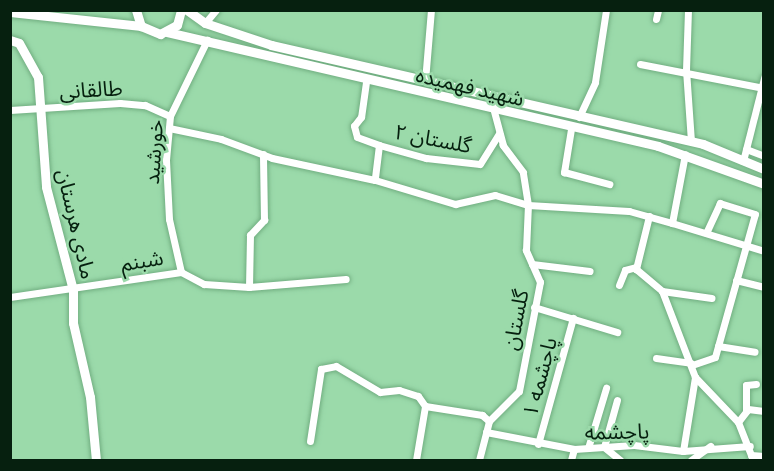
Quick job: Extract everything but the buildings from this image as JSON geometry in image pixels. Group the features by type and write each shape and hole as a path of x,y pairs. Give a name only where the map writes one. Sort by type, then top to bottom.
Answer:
{"main road":[{"path":"136,10 141,26"},
{"path":"167,33 177,25 181,10"},
{"name":"شهید فهمیده","path":"187,10 205,23 306,53 692,141 764,169"},
{"name":"شهید فهمیده","path":"10,12 141,26 153,33 207,40 302,67 685,154 764,184"},
{"name":"مادی هرستان","path":"10,40 19,44 38,77 46,187 73,290 73,323 90,397 96,460"},
{"path":"302,67 309,59 306,53"},
{"path":"322,71 320,63 325,57"}],"street":[{"path":"205,23 216,10"},
{"path":"425,81 431,10"},
{"path":"579,117 595,82 606,10"},
{"path":"656,20 658,10"},
{"path":"688,10 686,70 692,141"},
{"name":"خورشید","path":"181,272 169,219 166,160 170,116 207,40"},
{"path":"640,64 686,70 763,87"},
{"path":"743,161 764,78"},
{"path":"366,81 361,117 354,126 357,137 379,145 375,180"},
{"name":"طالقانی","path":"10,110 120,103 145,105 170,116"},
{"name":"گلستان","path":"479,460 489,421 519,391 540,282 526,250 528,205 523,172 499,134 494,111"},
{"path":"169,128 221,139 262,154 375,180 455,204 495,195 528,205 629,211 764,251"},
{"path":"571,129 564,172 609,184"},
{"name":"گلستان ۲","path":"379,145 426,158 480,164 499,134"},
{"path":"746,148 764,156"},
{"path":"249,286 249,236 264,220 262,154"},
{"path":"672,223 685,154"},
{"path":"656,358 692,364 714,358 755,214 740,208 717,205 706,233"},
{"path":"636,267 649,216"},
{"path":"532,264 590,271"},
{"path":"619,285 625,270 636,267"},
{"path":"636,267 662,291 692,364 695,377 683,451"},
{"path":"181,272 204,284 249,286 346,279"},
{"name":"شبنم","path":"10,297 73,290 181,272"},
{"path":"736,280 764,287"},
{"path":"662,291 712,298"},
{"path":"534,307 617,332"},
{"name":"پاچشمه ۱","path":"538,444 573,318"},
{"path":"718,346 755,352"},
{"path":"310,441 321,369 336,366 380,392 399,390 418,396 424,406 416,460"},
{"path":"695,377 738,422 750,446 752,458 764,456"},
{"path":"738,422 746,411 746,385 756,384"},
{"path":"588,448 606,388"},
{"path":"617,400 604,447 621,460"},
{"path":"424,406 482,415 489,421"},
{"path":"746,411 764,411"},
{"name":"پاچشمه","path":"486,432 538,444 574,449 634,445 683,451 710,446 750,446"},
{"path":"691,460 710,446"},
{"path":"571,460 574,449"}]}
